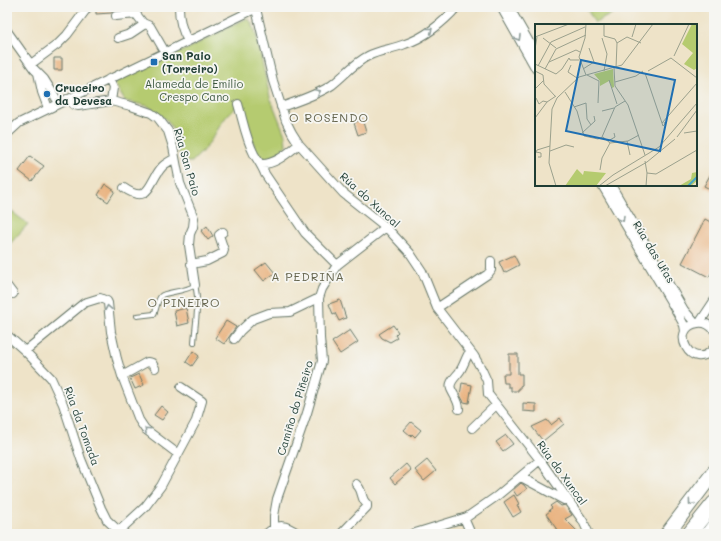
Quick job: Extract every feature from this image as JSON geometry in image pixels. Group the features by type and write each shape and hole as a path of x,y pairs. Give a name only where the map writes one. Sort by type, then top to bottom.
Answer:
{"highway":[{"path":"667,534 714,472"},
{"path":"689,534 714,503"},
{"path":"708,534 714,526"}],"street":[{"path":"31,64 58,44 67,35 88,7"},
{"path":"179,7 179,17 188,41"},
{"path":"281,106 307,98 331,85 366,57 376,52 415,40 427,33 457,7"},
{"path":"501,7 535,67"},
{"path":"509,7 535,52"},
{"path":"7,134 19,123 48,108 256,8"},
{"name":"Rúa do Xuncal","path":"256,8 273,81 292,133 343,193 386,227 410,253 422,271 437,308 470,351 485,375 488,394 540,460 583,521 589,534"},
{"path":"116,16 135,11 145,24 150,26 165,52"},
{"path":"118,38 130,34 145,24"},
{"path":"7,31 48,85 58,103"},
{"path":"38,73 42,92 48,108"},
{"path":"109,79 113,88 111,101"},
{"name":"Rúa San Paio","path":"67,99 74,105 78,106 111,101 144,110 158,118 168,131 180,183 194,218 189,245 195,285"},
{"path":"238,104 254,155 261,164 265,174 305,233 337,265"},
{"path":"261,164 273,162 300,144"},
{"path":"124,188 133,194 139,195 152,185 161,168 175,158"},
{"name":"Rúa das Ufas","path":"603,186 684,325 685,331 683,343 686,348 695,355 706,355 714,358"},
{"name":"Rúa das Ufas","path":"612,186 684,310 698,323 705,323 714,330"},
{"name":"Camiño do Piñeiro","path":"274,527 277,499 307,414 322,360 319,298 322,289 337,265 386,227"},
{"path":"191,264 207,261 223,253 224,250 219,235 222,232"},
{"path":"437,308 488,274 491,270 491,261"},
{"path":"7,286 13,294"},
{"path":"25,350 78,306 100,298 104,299 108,304 112,341 122,376 142,425 145,429 178,454"},
{"path":"234,339 253,319 269,313 290,312 319,298"},
{"path":"685,331 689,326 698,323 714,301"},
{"path":"714,321 714,330"},
{"name":"Rúa da Tomada","path":"7,335 25,350 52,378 63,404 81,459 101,508 107,520 121,532"},
{"path":"706,355 714,348"},
{"path":"459,409 458,401 450,386 453,378 460,372 470,351"},
{"path":"122,376 147,362 152,363 155,368"},
{"path":"121,532 145,507 161,486 196,421 202,401 181,387"},
{"path":"472,428 496,405"},
{"path":"412,534 467,517 497,496 540,460"},
{"path":"521,476 564,500"},
{"path":"341,534 367,507 367,504 364,502 361,488 356,484"},
{"path":"464,518 471,534"},
{"path":"266,534 274,527 281,526 292,529 299,534"}],"lane":[{"path":"137,316 154,314 161,296 164,294 186,290 195,285 196,311 194,343"}],"green space":[{"path":"586,7 615,7 617,11 595,23"},
{"name":"Alameda de Emilio Crespo Cano","path":"245,19 248,19 251,22 255,30 270,97 285,135 286,145 275,156 265,159 261,158 257,154 241,104 226,117 207,146 192,162 181,162 175,134 168,121 148,106 125,101 114,83 115,81 189,48"},
{"path":"7,208 28,224 7,247"}],"building":[{"path":"96,7 130,7 130,9 96,14"},
{"path":"54,58 62,58 62,70 54,70"},
{"path":"362,119 366,132 358,135 354,123"},
{"path":"30,156 44,166 32,181 19,171"},
{"path":"714,168 714,191 704,186"},
{"path":"105,184 115,191 108,202 98,195"},
{"path":"705,219 714,224 714,268 709,277 682,263"},
{"path":"207,226 213,236 208,240 201,231"},
{"path":"514,255 519,265 504,273 499,262"},
{"path":"266,262 275,273 264,281 255,270"},
{"path":"340,300 346,318 339,321 335,313 333,314 329,304"},
{"path":"186,308 189,323 177,326 174,311"},
{"path":"226,321 236,327 224,344 215,338"},
{"path":"393,325 398,332 395,335 397,338 390,342 382,338 379,334"},
{"path":"350,330 358,342 340,354 332,342"},
{"path":"193,351 199,356 192,366 186,362"},
{"path":"509,354 518,354 518,374 522,374 522,385 518,391 511,391 511,387 508,387 508,383 504,383 503,374 509,374"},
{"path":"139,374 144,385 135,389 130,378"},
{"path":"462,383 472,385 469,403 464,402 460,395"},
{"path":"523,403 536,404 536,412 523,411"},
{"path":"161,406 168,412 162,420 154,415"},
{"path":"560,418 564,424 543,441 532,427 547,420 551,425"},
{"path":"411,422 421,430 415,437 412,434 411,436 404,430"},
{"path":"506,435 513,444 503,451 496,442"},
{"path":"427,460 436,471 424,481 415,470"},
{"path":"406,464 411,470 395,484 390,478"},
{"path":"521,483 527,489 517,496 513,490"},
{"path":"514,495 521,512 513,517 504,502"},
{"path":"556,502 561,506 565,505 572,515 565,519 580,534 560,534 546,514 552,508 550,506"}],"place":[{"name":"San Paio (Torreiro)","path":"154,62"},
{"name":"Cruceiro da Devesa","path":"47,94"}],"district":[{"name":"O ROSENDO","path":"329,118"},
{"name":"A PEDRIÑA","path":"308,277"},
{"name":"O PIÑEIRO","path":"184,303"}]}
